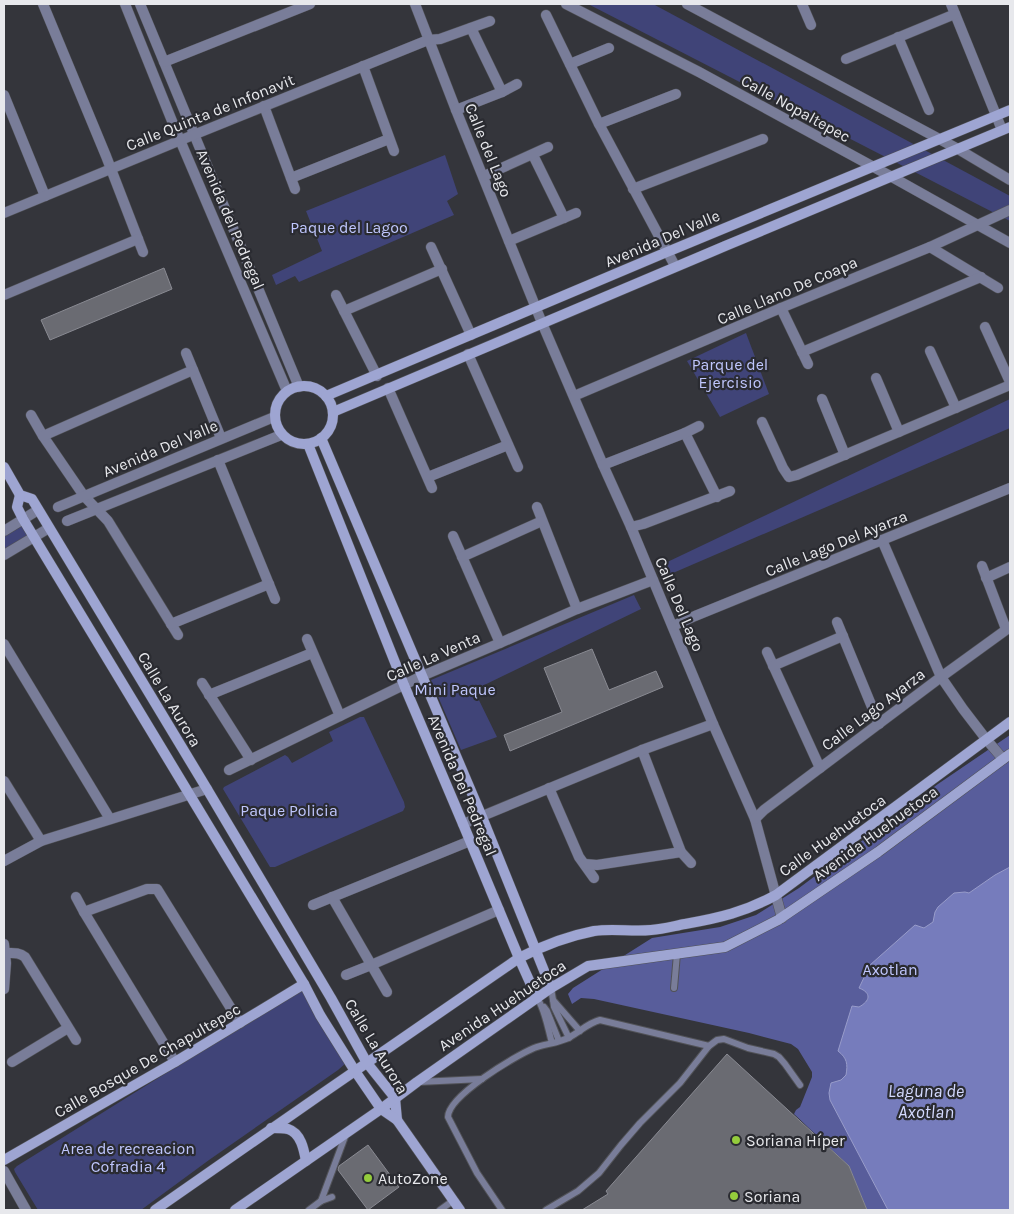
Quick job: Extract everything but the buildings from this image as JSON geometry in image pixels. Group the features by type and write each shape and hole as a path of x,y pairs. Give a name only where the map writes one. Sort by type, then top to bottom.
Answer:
{"street":[{"path":"42,4 106,156 143,252"},
{"name":"Avenida del Pedregal","path":"125,4 174,126 288,391"},
{"name":"Avenida del Pedregal","path":"140,4 299,387"},
{"path":"164,62 310,4"},
{"name":"Calle del Lago","path":"415,4 536,307"},
{"name":"Calle Nopaltepec","path":"566,4 699,72 1010,243"},
{"path":"687,4 958,149 1010,180"},
{"path":"802,4 811,25"},
{"path":"846,59 898,38 953,9 996,116 1006,129"},
{"path":"546,15 599,124 675,266"},
{"name":"Calle Quinta de Infonavit","path":"4,214 194,134 428,40 440,39 490,22"},
{"path":"471,28 502,92"},
{"path":"898,38 929,110"},
{"path":"570,64 609,48"},
{"path":"363,66 394,151"},
{"path":"456,110 517,84"},
{"path":"4,94 45,196"},
{"path":"599,124 676,94"},
{"path":"264,106 295,189"},
{"name":"Avenida Del Valle","path":"326,396 1010,110"},
{"name":"Avenida Del Valle","path":"333,412 675,266 1006,129"},
{"path":"291,178 389,139"},
{"path":"633,189 763,139"},
{"path":"484,176 548,147"},
{"path":"533,155 564,218"},
{"name":"Calle Llano De Coapa","path":"574,396 930,247 1010,210"},
{"path":"509,241 576,213"},
{"path":"4,295 138,239"},
{"path":"431,247 471,335"},
{"path":"930,247 998,288"},
{"path":"344,310 442,269"},
{"path":"802,352 981,277"},
{"path":"336,295 377,376"},
{"name":"Calle Del Lago","path":"536,307 755,819 782,918"},
{"path":"781,308 808,364"},
{"path":"762,422 783,468 789,476 797,475 845,455 1010,384 985,328"},
{"path":"930,351 956,408"},
{"path":"186,352 221,438"},
{"path":"468,354 518,467"},
{"path":"43,436 194,370"},
{"path":"876,378 899,432"},
{"path":"308,386 315,388 326,396 333,412 333,420 327,433 308,444 298,444 289,441 276,426 274,417 277,402 282,396 288,391 299,387 308,386"},
{"path":"388,388 432,488"},
{"path":"822,399 845,455"},
{"path":"31,415 84,496 108,521 178,635"},
{"name":"Avenida Del Valle","path":"58,507 274,417"},
{"path":"603,465 699,426"},
{"path":"684,433 716,497"},
{"name":"Avenida Del Valle","path":"67,521 281,434"},
{"name":"Avenida Del Pedregal","path":"321,438 482,817 551,988"},
{"name":"Avenida Del Pedregal","path":"308,444 404,685 464,824 518,958 540,1002"},
{"path":"428,477 508,445"},
{"path":"218,460 275,599"},
{"path":"4,467 20,495 32,500 38,510 4,531"},
{"name":"Calle Lago Del Ayarza","path":"673,626 1010,488"},
{"path":"631,527 730,491"},
{"path":"20,495 17,507 23,519"},
{"path":"537,507 577,609"},
{"name":"Calle La Aurora","path":"38,510 207,788 331,998 367,1063 395,1098 397,1120"},
{"name":"Calle La Aurora","path":"23,519 304,984 320,1015 381,1109 397,1120"},
{"path":"462,557 542,521"},
{"path":"4,555 48,528"},
{"path":"453,536 500,643"},
{"path":"882,540 941,677 986,740 1007,756"},
{"path":"982,566 1008,628"},
{"path":"986,578 1010,568"},
{"name":"Calle La Venta","path":"229,770 422,676 577,609 653,580"},
{"path":"171,624 270,584"},
{"path":"837,622 878,724"},
{"name":"Calle Lago Ayarza","path":"755,819 764,810 1008,628"},
{"path":"773,666 843,636"},
{"path":"307,639 340,716"},
{"path":"4,644 110,819"},
{"path":"767,652 820,768"},
{"path":"209,695 312,653"},
{"path":"202,683 251,760"},
{"name":"Calle Huehuetoca","path":"652,930 740,912 776,895 1010,722"},
{"path":"464,824 642,750 713,724"},
{"path":"642,750 681,852 690,863"},
{"name":"Avenida Huehuetoca","path":"235,1210 417,1082 540,1002 551,988 588,966 725,947 782,918 878,852 1007,756"},
{"path":"4,781 41,841"},
{"path":"4,861 41,841 207,788"},
{"path":"549,788 579,857 594,878"},
{"path":"313,905 470,841"},
{"path":"585,864 597,865 681,852"},
{"path":"84,912 147,889 157,889 240,1023"},
{"path":"76,897 175,1062"},
{"path":"332,897 387,992"},
{"path":"346,975 499,910"},
{"name":"Avenida Huehuetoca","path":"155,1210 518,958 534,949 597,930 652,930"},
{"path":"4,989 5,949 21,954 24,957 76,1040"},
{"name":"Calle Bosque De Chapultepec","path":"4,1160 175,1062 304,984"},
{"path":"12,1062 68,1028"},
{"path":"397,1120 460,1210"},
{"path":"271,1128 288,1129 294,1132 302,1145 306,1161"},
{"path":"4,1171 26,1210"}],"lane":[{"path":"674,988 677,954"},
{"path":"551,988 554,1007 569,1038"},
{"path":"553,1000 580,1031"},
{"path":"540,1002 547,1012 559,1041"},
{"path":"540,1002 552,1044"},
{"path":"502,1210 477,1173 448,1115 449,1111 466,1090 521,1054 537,1047 569,1038 591,1022 600,1020 709,1046"},
{"path":"546,1210 578,1191 599,1173 640,1123 680,1083 709,1046 717,1040 724,1040 774,1054 785,1064 800,1085"},
{"path":"417,1082 482,1079"},
{"path":"321,1201 347,1131"},
{"path":"309,1210 321,1201 332,1197"},
{"path":"440,1210 454,1200"}],"green space":[{"path":"588,4 653,4 1010,196 1010,221"},
{"name":"Paque del Lagoo","path":"445,155 458,194 447,201 454,215 299,282 295,276 276,285 272,275 322,251 306,211"},
{"name":"Parque del Ejercisio","path":"746,333 769,394 720,417 687,361"},
{"path":"1010,399 1010,428 666,576 661,565"},
{"path":"22,526 31,535 4,552 4,537"},
{"name":"Mini Paque","path":"634,595 641,609 474,690 497,737 461,750 431,680"},
{"name":"Paque Policia","path":"360,717 364,717 404,802 405,807 403,811 275,867 270,867 223,789 224,787 285,755 292,763 333,741 329,732"},
{"name":"Axotlan","path":"1010,735 1010,1210 867,1210 849,1166 794,1114 800,1107 812,1077 812,1072 798,1049 791,1044 594,999 581,998 572,1004 568,994 573,988 652,938 720,927 756,915 799,888 938,784"},
{"name":"Area de recreacion Cofradia 4","path":"301,989 346,1063 338,1070 141,1210 38,1210 15,1172 14,1169 17,1166"}],"water":[{"name":"Laguna de Axotlan","path":"1010,867 1010,1210 888,1210 830,1100 831,1083 841,1080 846,1075 846,1062 838,1051 852,1006 859,1007 867,1000 868,995 866,992 859,988 870,965 915,925 924,928 933,922 938,907 954,893 969,893"}],"place":[{"name":"Soriana Híper","path":"736,1140"},
{"name":"AutoZone","path":"368,1178"},
{"name":"Soriana","path":"734,1196"}]}
